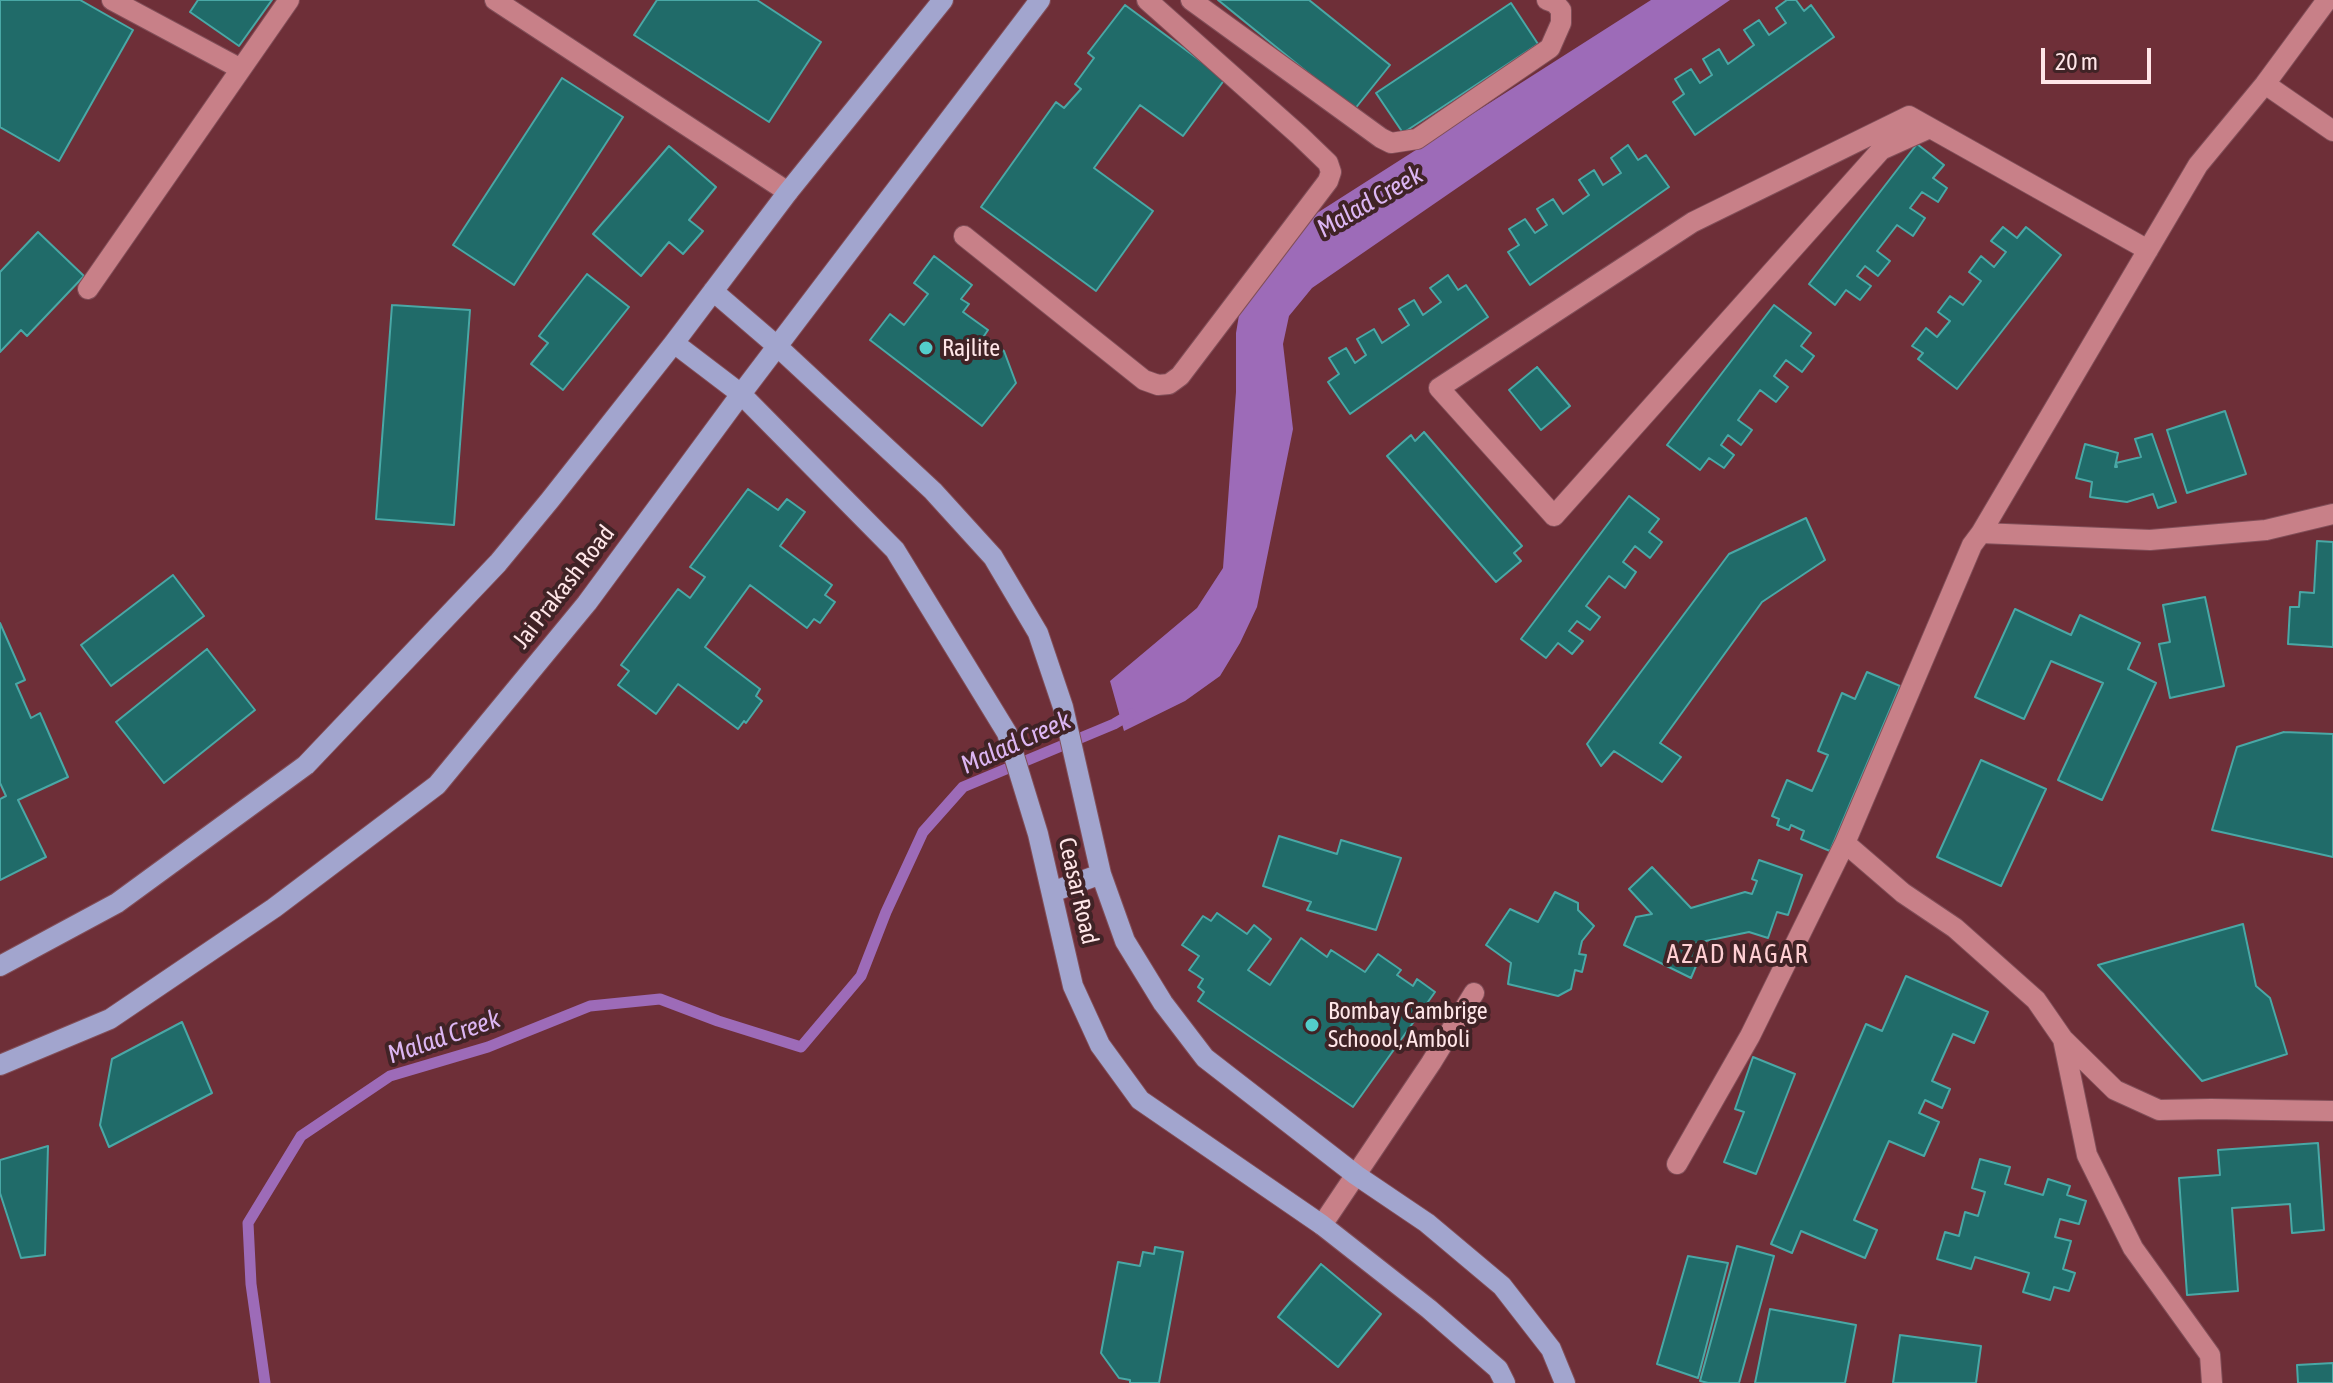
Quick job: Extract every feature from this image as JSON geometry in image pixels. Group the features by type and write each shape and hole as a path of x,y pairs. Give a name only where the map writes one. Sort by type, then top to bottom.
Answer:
{"main road":[{"path":"0,966 117,903 306,765 498,563 674,343 788,192 943,0"},
{"name":"Jai Prakash Road","path":"0,1065 110,1019 274,908 437,785 587,603 741,394 1040,0"},
{"path":"713,291 778,347"},
{"name":"Ceasar Road","path":"674,343 741,394 895,550 1007,733 1038,834 1073,986 1100,1045 1140,1100 1322,1225 1429,1309 1498,1369 1505,1383"},
{"name":"Ceasar Road","path":"778,347 933,491 993,557 1038,633 1065,714 1101,874 1125,941 1163,1003 1205,1058 1356,1175 1427,1223 1502,1286 1551,1349 1565,1383"},
{"path":"1052,892 1101,874"}],"street":[{"path":"112,0 241,69"},
{"path":"88,289 289,0"},
{"path":"495,0 788,192"},
{"path":"964,236 1144,380 1158,385 1169,384 1180,376 1328,181 1331,172 1328,163 1300,136 1147,0"},
{"path":"1191,0 1391,143 1417,139 1550,48 1561,23 1561,10 1547,0"},
{"path":"1677,1164 1750,1036 1845,843 1972,545 2198,165 2265,84 2327,0"},
{"path":"2265,84 2333,131"},
{"path":"1930,128 1881,150 1554,516 1439,388 1693,222 1909,116 2148,250"},
{"path":"1981,533 2150,540 2266,530 2333,514"},
{"path":"1845,843 1903,893 1955,928 2036,1000 2063,1039 2115,1090 2159,1110 2333,1111"},
{"path":"1322,1225 1474,993"},
{"path":"2063,1039 2087,1155 2133,1248 2210,1355 2212,1383"}],"water":[{"path":"1651,0 1730,0 1312,288 1289,316 1283,344 1293,429 1257,607 1220,676 1185,701 1124,731 1110,681 1197,608 1223,568 1236,392 1236,333 1245,279 1292,229"}],"building":[{"path":"0,0 80,0 133,30 59,161 0,127"},
{"path":"198,0 272,0 239,46 190,12"},
{"path":"657,0 757,0 821,42 769,122 634,35"},
{"path":"1218,0 1309,0 1390,65 1354,110"},
{"path":"1787,0 1796,0 1804,11 1811,5 1834,37 1695,135 1673,102 1684,94 1675,79 1691,69 1700,83 1712,75 1703,59 1719,49 1728,64 1754,45 1744,30 1759,20 1769,35 1786,23 1776,8"},
{"path":"1511,3 1538,44 1403,133 1376,93"},
{"path":"1125,5 1225,79 1183,136 1140,105 1094,168 1153,211 1096,291 981,207 1056,102 1064,108 1081,89 1075,84 1094,58 1088,53"},
{"path":"562,78 623,117 514,285 453,245"},
{"path":"1917,144 1944,165 1933,178 1947,188 1938,202 1922,192 1910,208 1925,218 1913,236 1897,225 1877,251 1890,261 1878,276 1865,266 1857,276 1871,286 1860,300 1846,290 1835,305 1809,284"},
{"path":"1628,145 1638,160 1646,155 1669,187 1530,285 1508,252 1519,245 1509,229 1525,219 1535,233 1547,225 1537,209 1553,199 1563,214 1589,195 1579,180 1594,170 1603,185 1621,173 1611,158"},
{"path":"669,146 716,187 689,220 703,231 683,254 669,242 641,276 593,234"},
{"path":"2003,227 2017,238 2026,227 2061,255 1957,389 1918,359 1923,353 1912,346 1926,328 1937,337 1950,321 1938,312 1950,296 1963,305 1981,281 1969,272 1981,256 1994,267 2006,252 1991,241"},
{"path":"38,232 84,276 27,336 21,330 0,352 0,272"},
{"path":"934,256 972,285 961,299 969,304 963,312 988,330 984,336 1004,351 1016,383 982,426 870,340 890,314 904,325 928,294 914,283"},
{"path":"587,274 629,307 563,390 531,364 548,343 539,336"},
{"path":"1448,275 1458,290 1466,285 1488,317 1350,414 1328,382 1339,374 1329,358 1346,348 1355,363 1366,355 1357,339 1374,329 1382,343 1409,325 1399,309 1414,300 1423,315 1441,302 1430,288"},
{"path":"392,305 470,310 454,525 376,519"},
{"path":"1774,305 1811,333 1801,346 1814,356 1802,372 1786,360 1774,376 1788,387 1776,402 1760,390 1738,420 1752,430 1741,445 1728,435 1721,445 1734,455 1724,468 1709,458 1700,470 1667,445"},
{"path":"1537,367 1570,406 1541,430 1509,390"},
{"path":"2225,411 2246,474 2187,493 2167,430"},
{"path":"1424,432 1522,546 1514,553 1521,561 1496,582 1387,456 1411,435 1415,441"},
{"path":"2152,434 2176,502 2158,508 2153,494 2127,502 2090,497 2092,482 2076,478 2085,444 2118,453 2115,467 2117,467 2116,463 2141,457 2135,439"},
{"path":"748,489 778,510 787,499 805,512 780,546 832,585 825,595 835,602 820,623 814,619 807,628 750,585 705,647 760,689 756,696 762,701 746,723 744,721 738,729 678,684 656,714 618,685 629,671 621,665 678,589 690,598 705,577 690,567"},
{"path":"1629,496 1659,519 1649,532 1662,542 1650,558 1635,546 1623,562 1636,572 1625,588 1609,576 1586,606 1600,617 1590,630 1577,621 1569,631 1583,641 1572,654 1558,643 1546,658 1521,639"},
{"path":"1806,518 1825,560 1762,602 1660,743 1681,757 1662,782 1614,751 1601,766 1587,744 1729,554"},
{"path":"2317,541 2333,542 2333,647 2288,644 2290,607 2299,607 2300,592 2314,593"},
{"path":"173,575 204,616 111,686 81,645"},
{"path":"2205,597 2224,686 2170,698 2159,644 2170,642 2163,605"},
{"path":"2015,609 2071,635 2080,615 2140,643 2128,669 2156,683 2102,800 2058,780 2103,683 2051,661 2024,719 1975,697"},
{"path":"0,623 25,680 16,684 31,718 40,713 68,777 18,800 46,857 0,880 0,799 6,796 0,783"},
{"path":"207,649 255,710 164,783 116,722"},
{"path":"1867,672 1900,686 1830,851 1801,839 1804,831 1791,825 1789,830 1777,825 1779,819 1772,816 1787,780 1812,791 1828,755 1818,751 1842,693 1855,699"},
{"path":"2284,732 2333,734 2333,857 2212,830 2237,747"},
{"path":"1981,760 2046,789 2001,886 1937,857"},
{"path":"1279,836 1337,854 1341,840 1401,858 1376,930 1307,910 1311,902 1263,886"},
{"path":"1759,860 1802,875 1788,915 1777,912 1768,938 1749,932 1696,943 1704,947 1691,978 1624,945 1636,917 1652,914 1629,889 1652,867 1691,908 1745,892 1752,894 1757,881 1752,879"},
{"path":"1555,892 1578,903 1578,910 1594,926 1582,941 1579,954 1586,955 1582,972 1575,970 1571,989 1558,996 1508,984 1511,963 1486,945 1510,909 1538,922"},
{"path":"1217,913 1247,934 1254,925 1271,939 1248,970 1270,985 1301,938 1327,957 1331,950 1365,972 1378,954 1401,970 1397,975 1413,986 1417,979 1435,992 1353,1107 1198,1001 1204,992 1198,987 1203,979 1189,970 1199,956 1182,945 1203,916 1211,921"},
{"path":"2243,924 2256,986 2270,998 2287,1054 2202,1081 2098,965"},
{"path":"1906,976 1988,1012 1974,1043 1953,1034 1932,1081 1950,1089 1942,1108 1925,1100 1919,1113 1939,1122 1924,1156 1889,1141 1854,1220 1877,1230 1865,1258 1801,1231 1792,1253 1771,1244 1866,1024 1882,1031"},
{"path":"182,1022 212,1093 109,1147 100,1125 112,1059"},
{"path":"1753,1057 1795,1074 1756,1174 1724,1162 1744,1112 1735,1109"},
{"path":"2318,1143 2324,1230 2292,1233 2290,1204 2232,1208 2238,1291 2187,1295 2179,1178 2220,1175 2218,1150"},
{"path":"48,1146 45,1255 21,1258 0,1193 0,1160"},
{"path":"1980,1159 2010,1167 2005,1184 2043,1195 2048,1179 2070,1186 2067,1195 2086,1201 2079,1224 2060,1219 2055,1237 2071,1241 2063,1269 2075,1273 2069,1291 2054,1287 2050,1300 2023,1292 2029,1273 1975,1257 1971,1269 1937,1259 1945,1232 1959,1236 1965,1212 1978,1216 1985,1192 1972,1188"},
{"path":"1737,1246 1774,1256 1739,1383 1708,1383 1700,1381"},
{"path":"1155,1247 1183,1252 1159,1383 1130,1383 1130,1380 1119,1378 1101,1353 1118,1262 1140,1266 1143,1252 1154,1254"},
{"path":"1688,1256 1728,1263 1698,1378 1657,1364"},
{"path":"1321,1264 1381,1314 1338,1367 1278,1317"},
{"path":"1770,1309 1856,1325 1845,1383 1755,1383"},
{"path":"1900,1335 1981,1346 1976,1383 1893,1383"},
{"path":"2333,1363 2333,1383 2298,1383 2297,1365"}],"waterway":[{"name":"Malad Creek","path":"265,1383 251,1284 248,1223 301,1136 390,1076 488,1047 590,1006 660,999 801,1047 861,976 923,832 963,787 1131,714"}],"place":[{"name":"Rajlite","path":"926,348"},
{"name":"Bombay Cambrige Schoool, Amboli","path":"1312,1025"}],"district":[{"name":"AZAD NAGAR","path":"1738,955"}]}
